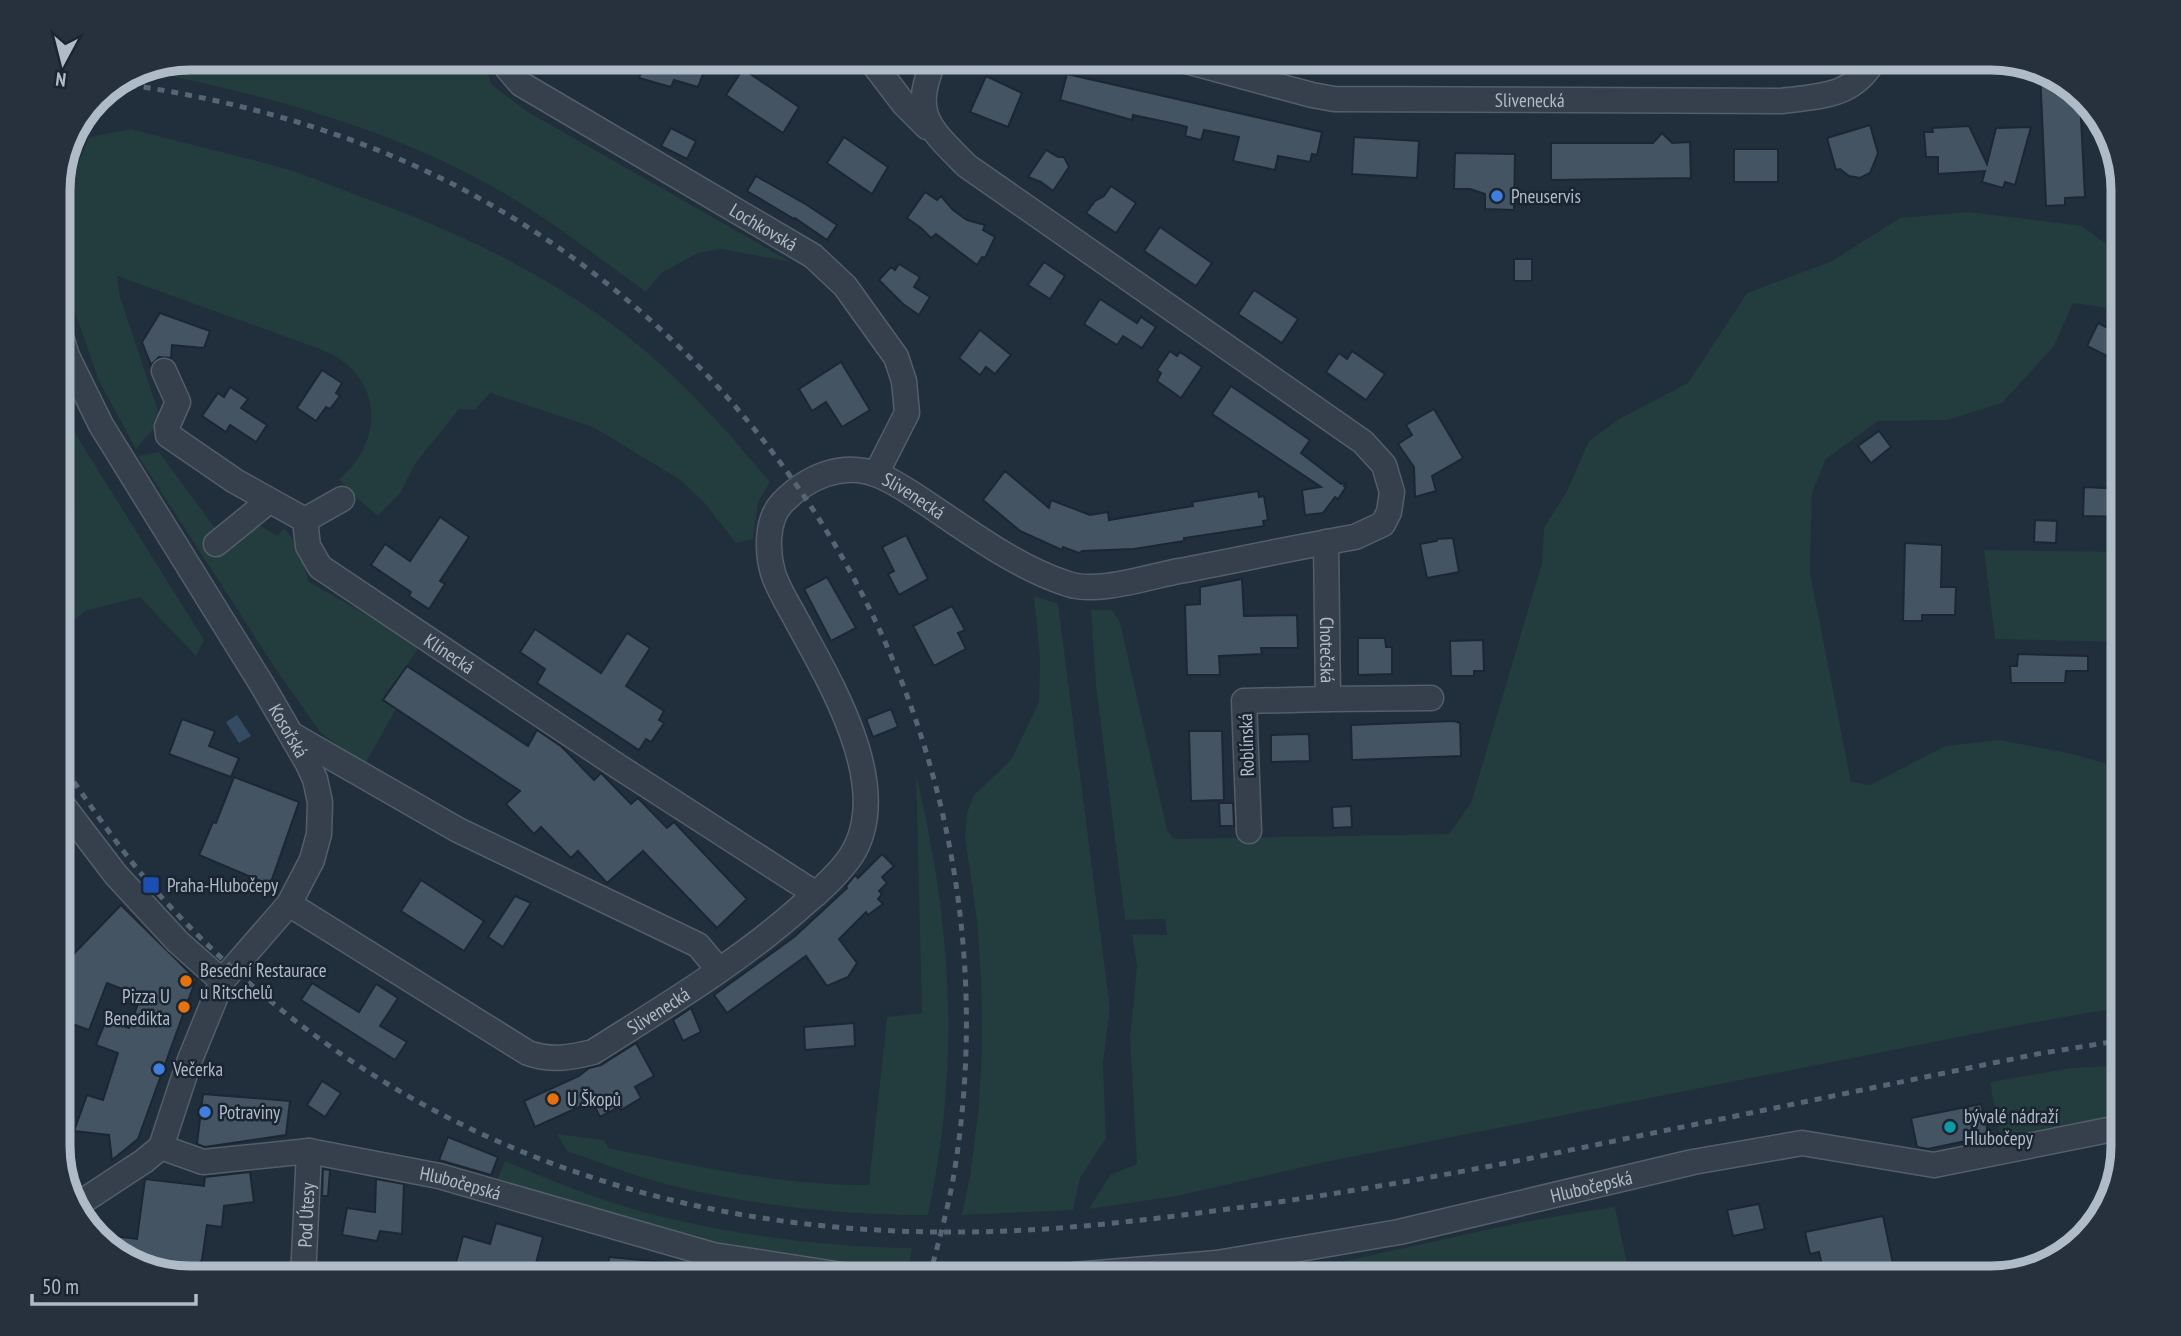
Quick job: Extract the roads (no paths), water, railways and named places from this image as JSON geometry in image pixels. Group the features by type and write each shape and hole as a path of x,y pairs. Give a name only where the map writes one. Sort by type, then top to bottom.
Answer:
{"street":[{"name":"Lochkovská","path":"509,70 521,84 813,256 845,286 895,357 904,381 907,414 876,474"},
{"path":"878,70 904,104 936,135"},
{"name":"Slivenecká","path":"289,904 511,1044 538,1057 565,1060 593,1052 758,944 816,894 852,855 862,830 865,805 864,774 856,740 773,576 769,553 771,528 777,510 818,475 842,470 876,474 1003,555 1072,586 1117,583 1356,537 1383,524 1390,512 1392,492 1384,465 1363,442 967,166 936,135 922,107 929,70"},
{"name":"Slivenecká","path":"1219,70 1334,99 1781,101 1842,91 1856,83 1869,70"},
{"name":"Kosořská","path":"70,362 101,425 290,733 315,779 320,802 319,834 312,860 289,904 222,981 189,1062 161,1147"},
{"path":"164,371 178,402 167,427 168,435 235,481 306,520 342,499"},
{"path":"216,544 269,501"},
{"name":"Klínecká","path":"306,520 307,546 320,567 616,765 816,894"},
{"name":"Chotečská","path":"1326,542 1328,699 1431,698"},
{"name":"Roblínská","path":"1249,831 1244,701 1328,699"},
{"path":"290,733 458,830 698,945 719,970"},
{"path":"70,815 116,874 178,942 222,981"},
{"name":"Hlubočepská","path":"1181,1266 1217,1263 1399,1232 1693,1162 1802,1143 1934,1165 2111,1129"},
{"path":"83,1201 145,1161 161,1147"},
{"name":"Hlubočepská","path":"161,1147 203,1161 309,1151 439,1176 713,1255 784,1266"},
{"name":"Pod Útesy","path":"304,1266 309,1151"}],"water":[{"path":"237,715 251,736 239,743 226,722"}],"railway":[{"path":"131,85 210,99 302,124 392,156 477,197 600,278 707,375 798,487 870,610 923,742 956,882 966,1027 954,1174 932,1266"},
{"path":"70,776 155,890 237,972 325,1043 419,1102 518,1150 622,1187 730,1212 842,1228 957,1232 1051,1229 1246,1207 1527,1159 2037,1054 2111,1042"}],"place":[{"name":"Pneuservis","path":"1497,196"},
{"name":"Praha-Hlubočepy","path":"151,885"},
{"name":"Besední Restaurace u Ritschelů","path":"186,981"},
{"name":"Pizza U Benedikta","path":"184,1007"},
{"name":"Večerka","path":"159,1069"},
{"name":"U Škopů","path":"553,1099"},
{"name":"Potraviny","path":"205,1112"},
{"name":"bývalé nádraží Hlubočepy","path":"1950,1127"}]}
